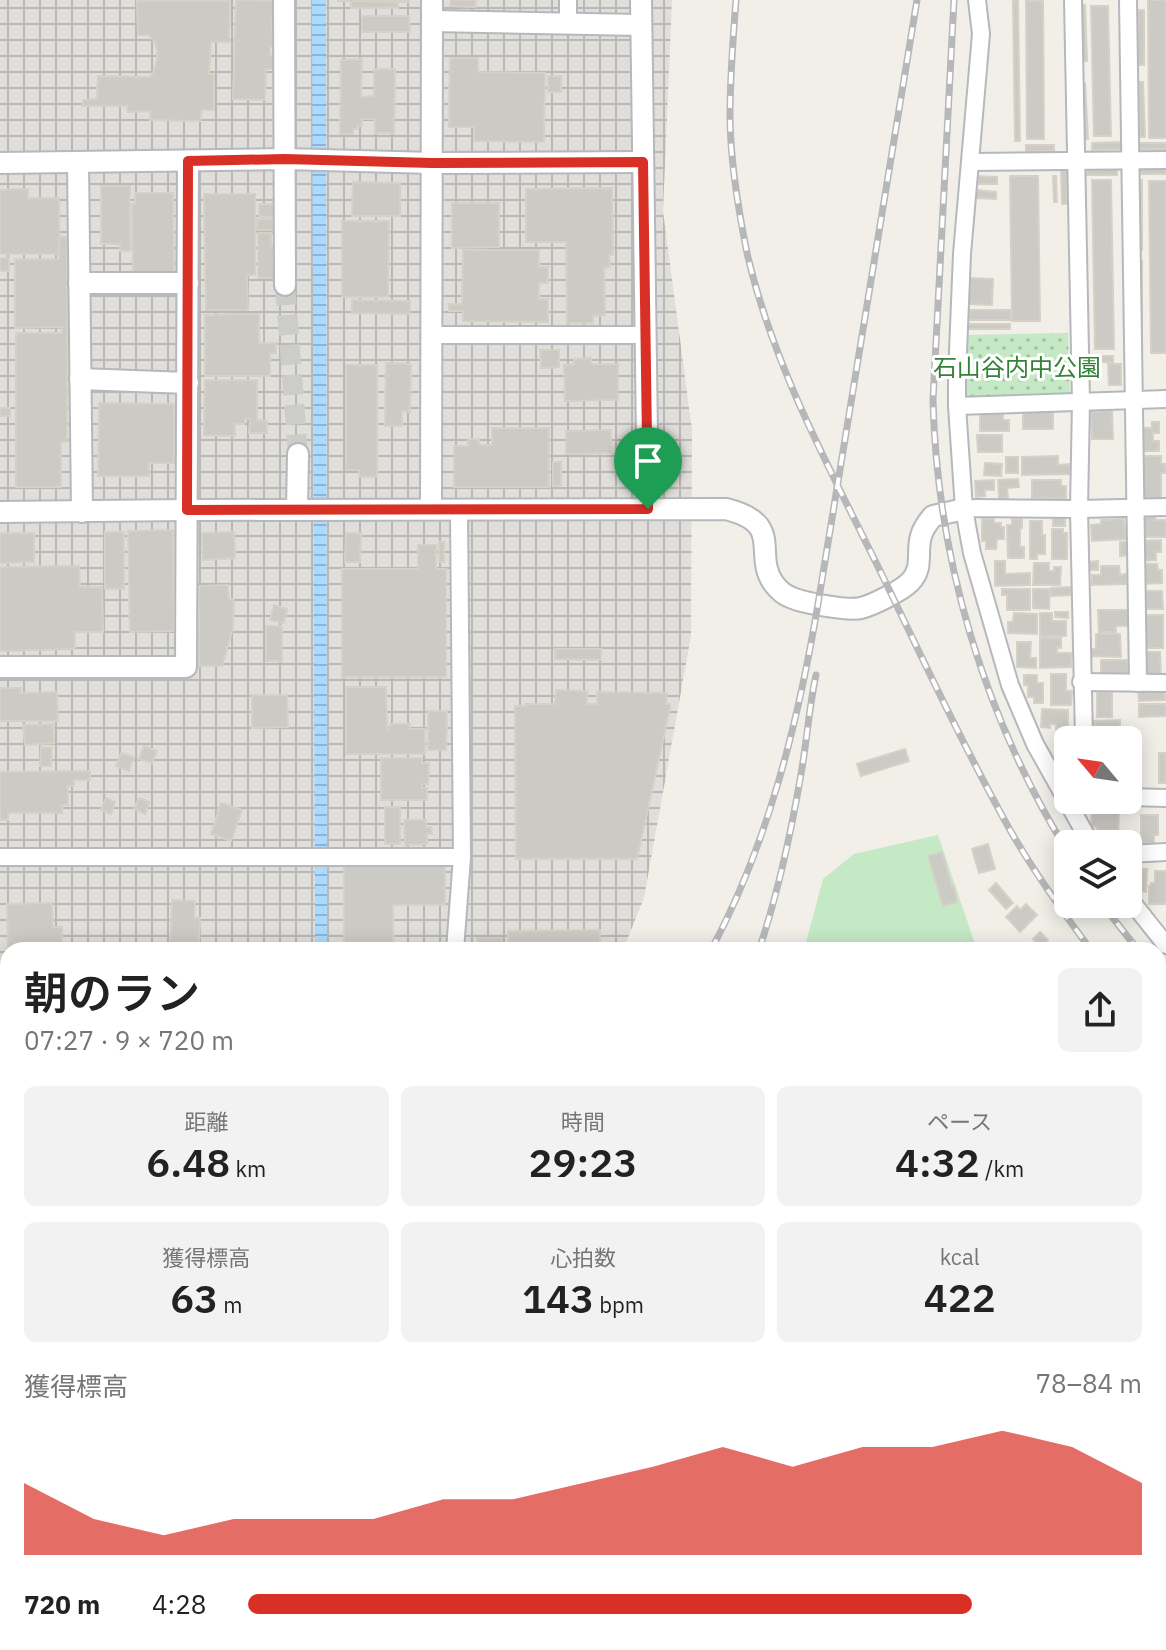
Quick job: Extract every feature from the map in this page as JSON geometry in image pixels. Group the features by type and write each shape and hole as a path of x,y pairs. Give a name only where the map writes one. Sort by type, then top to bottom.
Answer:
{"street":[{"path":"284,0 285,285"},
{"path":"568,0 568,23"},
{"path":"641,0 648,509"},
{"path":"977,0 981,34 962,254 957,406 964,509 972,553 1010,685 1035,744 1054,776"},
{"path":"1073,0 1083,726"},
{"path":"1128,0 1138,683"},
{"path":"431,509 432,10 568,23 641,25"},
{"path":"0,163 285,159 432,163 643,162"},
{"path":"970,162 1166,160"},
{"path":"0,667 186,667 188,161"},
{"path":"78,162 82,512"},
{"path":"79,283 188,283"},
{"path":"432,335 645,335"},
{"path":"80,379 188,383"},
{"path":"957,406 1166,399"},
{"path":"297,509 298,454"},
{"path":"0,512 726,509 751,519 763,534 768,571 778,589 787,596 858,609 899,590 913,579 920,565 921,533 933,516 977,508 1166,507"},
{"path":"456,942 462,857 459,509"},
{"path":"1081,682 1166,683"},
{"path":"1035,744 1054,742"},
{"path":"1142,797 1166,798"},
{"path":"1142,853 1166,852"},
{"path":"0,857 462,857"},
{"path":"1142,915 1164,942"}],"shaded area":[{"path":"0,0 672,0 663,211 692,430 691,636 644,898 626,942 0,942"}],"green space":[{"name":"石山谷内中公園","path":"1068,333 1070,400 964,403 967,335"},
{"path":"938,835 974,942 806,942 823,879 854,854"}],"water":[{"path":"312,0 326,0 327,942 315,942"}],"building":[{"path":"236,0 276,1 276,21 272,21 272,34 276,35 276,47 270,47 270,55 276,55 275,69 266,69 265,100 233,99"},
{"path":"409,0 409,2 338,1"},
{"path":"451,0 476,0 475,7 450,6"},
{"path":"1148,0 1166,0 1166,138 1149,138"},
{"path":"137,1 230,1 229,42 211,42 209,74 214,75 214,110 202,110 200,121 150,120 150,111 128,112 127,106 82,106 83,100 97,99 98,76 150,77 154,70 157,49 149,35 138,35"},
{"path":"351,1 398,2 398,8 351,8"},
{"path":"1013,1 1018,1 1020,141 1015,141"},
{"path":"1026,1 1043,1 1044,139 1027,139"},
{"path":"1080,5 1085,5 1087,61 1082,61"},
{"path":"1091,6 1108,6 1111,136 1094,136"},
{"path":"1138,10 1144,10 1144,65 1138,65"},
{"path":"362,16 409,16 410,32 362,32"},
{"path":"450,58 478,58 478,72 545,73 544,142 474,141 474,127 449,127"},
{"path":"362,59 361,97 374,96 374,69 395,69 394,133 375,133 375,119 362,119 362,126 353,129 353,134 340,134 341,60"},
{"path":"548,76 561,76 561,92 548,92"},
{"path":"1139,82 1143,82 1145,137 1140,137"},
{"path":"1085,83 1088,139 1083,139 1080,84"},
{"path":"1122,142 1123,149 1092,150 1092,143"},
{"path":"1139,143 1166,143 1166,149 1139,149"},
{"path":"1026,145 1054,145 1054,151 1026,151"},
{"path":"1138,168 1166,168 1166,174 1138,174"},
{"path":"1061,169 1066,169 1067,204 1062,204"},
{"path":"1117,169 1117,175 1087,175 1087,170"},
{"path":"976,176 997,177 997,184 976,184"},
{"path":"1010,176 1038,176 1040,321 1012,321"},
{"path":"1053,176 1056,176 1057,202 1054,202"},
{"path":"1092,180 1111,180 1114,349 1095,349"},
{"path":"1136,180 1142,180 1142,250 1136,250"},
{"path":"1149,181 1166,181 1166,353 1151,353"},
{"path":"353,182 400,183 400,216 352,216"},
{"path":"101,186 130,186 130,251 120,251 120,244 101,244"},
{"path":"612,188 613,255 609,255 610,267 604,268 605,315 593,316 593,323 567,323 566,242 526,242 526,189"},
{"path":"28,189 28,198 59,198 60,254 0,254 0,190"},
{"path":"976,190 996,192 996,199 976,198"},
{"path":"135,193 173,193 174,272 133,272 132,204 135,204"},
{"path":"204,194 255,194 255,275 247,275 248,310 206,310"},
{"path":"452,203 499,203 499,247 452,248"},
{"path":"259,204 276,204 276,217 259,217"},
{"path":"257,219 276,219 277,230 257,230"},
{"path":"342,221 389,221 388,297 342,297"},
{"path":"258,233 271,233 271,246 278,246 277,278 258,278"},
{"path":"59,237 67,237 67,442 61,442 61,487 16,487 16,333 62,333 62,327 15,328 15,259 59,259"},
{"path":"463,250 539,250 539,267 548,267 548,283 539,283 539,299 548,299 548,322 463,321 463,311 449,311 449,304 462,304"},
{"path":"0,258 9,258 9,271 0,271"},
{"path":"1136,261 1142,261 1142,331 1136,331"},
{"path":"970,278 993,279 992,305 969,304"},
{"path":"352,300 410,301 410,314 352,313"},
{"path":"970,310 1011,310 1011,320 966,320"},
{"path":"259,314 259,343 276,343 276,353 270,353 270,376 205,376 205,315"},
{"path":"966,324 1010,324 1010,329 966,329"},
{"path":"540,350 559,350 559,367 541,368"},
{"path":"1100,356 1113,356 1113,362 1100,362"},
{"path":"591,358 591,364 618,364 618,400 565,401 564,365 574,364 574,359"},
{"path":"386,363 411,364 410,412 402,411 402,426 385,426"},
{"path":"1108,364 1121,364 1121,385 1109,385"},
{"path":"346,365 377,365 377,477 359,477 359,470 346,470"},
{"path":"205,380 257,380 257,420 267,421 267,433 249,433 250,419 245,419 244,424 235,424 235,436 204,435"},
{"path":"99,403 174,404 174,463 149,463 149,476 98,476"},
{"path":"0,408 10,408 10,416 0,416"},
{"path":"1023,411 1053,411 1053,429 1023,429"},
{"path":"1112,411 1113,439 1092,439 1091,412"},
{"path":"980,412 1003,412 1003,420 1009,420 1009,431 980,431"},
{"path":"1152,422 1159,422 1159,433 1153,433 1153,441 1159,441 1159,451 1139,451 1139,428 1152,428"},
{"path":"492,428 549,428 549,487 454,487 454,446 468,446 468,439 479,439 479,445 492,445"},
{"path":"611,430 611,453 566,454 566,431"},
{"path":"977,435 1002,435 1002,452 978,452"},
{"path":"1058,456 1058,465 1070,464 1070,474 1022,475 1022,457"},
{"path":"1138,456 1161,456 1165,473 1161,473 1161,499 1139,499"},
{"path":"1006,457 1018,457 1018,473 1006,473"},
{"path":"553,462 561,462 561,485 553,486"},
{"path":"985,463 1002,464 1001,476 984,475"},
{"path":"1018,479 1019,487 1007,488 1008,498 999,499 998,480"},
{"path":"994,480 994,490 985,490 985,496 976,497 975,481"},
{"path":"1032,480 1061,480 1061,486 1066,486 1066,498 1032,498"},
{"path":"1053,516 1065,516 1065,526 1053,526"},
{"path":"1144,516 1166,520 1166,537 1141,537"},
{"path":"982,519 994,519 994,523 1001,523 1004,527 1004,539 997,539 996,549 986,549 986,541 982,541"},
{"path":"1012,519 1022,519 1020,547 1024,547 1024,558 1008,558 1007,525 1012,525"},
{"path":"1124,519 1126,539 1092,541 1091,525 1101,524 1101,520"},
{"path":"1030,521 1042,521 1042,535 1045,535 1045,554 1037,554 1037,559 1030,559"},
{"path":"1052,529 1063,529 1063,533 1067,533 1067,559 1052,559"},
{"path":"173,530 174,631 130,632 128,531"},
{"path":"105,532 124,532 124,589 105,589"},
{"path":"234,532 235,558 203,560 202,533"},
{"path":"0,533 34,533 34,562 0,563"},
{"path":"346,533 361,533 360,562 345,562"},
{"path":"1161,540 1161,552 1156,552 1156,560 1141,561 1140,541"},
{"path":"439,542 444,542 444,562 439,562"},
{"path":"1120,542 1128,542 1128,555 1120,556"},
{"path":"418,545 436,545 436,569 446,569 446,677 342,677 342,569 418,569"},
{"path":"995,561 1005,561 1005,574 1030,573 1030,585 995,586"},
{"path":"1098,561 1098,570 1088,570 1087,562"},
{"path":"1034,563 1049,563 1049,571 1061,567 1060,585 1033,585"},
{"path":"1142,564 1157,564 1158,570 1162,570 1162,583 1142,584"},
{"path":"79,566 80,587 102,587 103,632 75,632 75,649 0,651 0,567"},
{"path":"1101,566 1119,566 1120,575 1127,574 1127,584 1092,585 1092,575 1101,575"},
{"path":"228,585 229,599 234,599 233,628 222,666 199,666 199,586"},
{"path":"1071,587 1071,595 1051,596 1051,588"},
{"path":"1002,589 1030,589 1030,610 1007,610 1007,595 1002,595"},
{"path":"1033,589 1050,589 1049,609 1033,608"},
{"path":"1142,591 1162,591 1163,609 1143,609"},
{"path":"274,605 287,609 284,623 270,620"},
{"path":"1098,610 1130,610 1130,626 1116,626 1116,632 1099,632"},
{"path":"1055,612 1068,612 1068,618 1055,617"},
{"path":"1014,613 1037,614 1037,634 1008,633 1008,622 1013,622"},
{"path":"1040,613 1052,613 1052,621 1066,621 1066,636 1040,636"},
{"path":"1143,615 1163,615 1163,648 1144,648"},
{"path":"266,626 282,626 282,661 266,661"},
{"path":"1096,634 1120,634 1121,657 1089,656 1089,649 1096,649"},
{"path":"1040,638 1061,638 1061,648 1057,647 1057,653 1071,653 1071,667 1040,668"},
{"path":"1017,642 1031,642 1030,658 1036,658 1036,668 1017,667"},
{"path":"555,649 601,649 601,660 555,659"},
{"path":"1143,652 1160,652 1161,678 1144,678"},
{"path":"1101,660 1128,660 1128,677 1101,678"},
{"path":"1051,674 1066,674 1066,691 1072,691 1071,705 1051,705"},
{"path":"1024,675 1037,675 1037,683 1043,683 1043,703 1034,703 1034,697 1028,697"},
{"path":"346,687 386,687 387,730 390,724 410,724 410,729 425,729 425,754 346,754"},
{"path":"0,688 21,688 20,693 57,692 58,721 0,721"},
{"path":"1164,688 1165,700 1139,701 1138,689"},
{"path":"556,690 587,691 587,704 597,704 597,692 667,693 666,704 670,704 670,708 637,859 516,859 515,706 555,704"},
{"path":"1112,691 1112,717 1097,717 1097,692"},
{"path":"252,695 287,695 288,727 252,728"},
{"path":"1139,704 1166,704 1166,716 1139,717"},
{"path":"1042,709 1068,710 1068,726 1050,724 1050,728 1041,727"},
{"path":"428,711 447,711 446,750 428,750"},
{"path":"1120,720 1120,726 1094,726 1094,721"},
{"path":"53,724 54,743 25,745 23,725"},
{"path":"144,746 157,751 152,763 139,759"},
{"path":"41,747 52,748 51,766 40,766"},
{"path":"905,749 909,761 861,776 857,764"},
{"path":"121,753 134,757 129,771 116,766"},
{"path":"1159,753 1166,753 1166,783 1159,783"},
{"path":"381,758 422,758 422,763 429,763 428,784 422,784 422,788 427,788 427,800 381,800"},
{"path":"90,771 90,780 74,780 74,786 68,786 68,805 62,805 62,813 8,813 8,820 0,820 0,772"},
{"path":"106,798 115,802 111,814 101,810"},
{"path":"139,798 150,802 145,814 134,809"},
{"path":"221,803 242,810 231,841 211,834"},
{"path":"385,807 400,807 400,844 385,844"},
{"path":"1092,814 1119,814 1118,830 1097,830 1097,827 1091,826"},
{"path":"1141,815 1158,815 1158,835 1154,835 1154,843 1142,843"},
{"path":"404,820 426,820 426,827 431,827 432,834 427,834 427,844 405,845"},
{"path":"988,844 995,869 979,873 972,849"},
{"path":"942,852 957,902 943,906 928,856"},
{"path":"344,866 445,866 445,905 393,905 393,942 344,942"},
{"path":"1142,869 1147,869 1146,892 1142,892"},
{"path":"1155,871 1166,871 1166,904 1149,904 1149,886 1155,883"},
{"path":"996,883 1013,903 1006,909 989,890"},
{"path":"172,900 195,901 194,918 200,918 199,942 170,942"},
{"path":"52,903 53,927 62,927 62,942 8,942 7,904"},
{"path":"1026,904 1037,915 1020,932 1006,917 1017,906 1020,910"},
{"path":"600,930 600,942 508,942 508,931"},
{"path":"1040,932 1048,940 1036,942 1033,939"},
{"path":"477,938 502,938 502,942 478,942"}],"tunnel":[{"path":"285,285 298,454"}],"railway":[{"path":"736,0 730,101 733,167 747,253 773,339 807,421 977,769 1029,861 1085,942"},
{"path":"715,942 765,825 801,693 917,0"},
{"path":"954,0 933,400 944,519 970,635 989,692 1012,747 1055,830"},
{"path":"761,942 788,841 816,675"},
{"path":"1113,918 1132,942"}],"route":[{"path":"188,161 643,162 648,509 187,510 188,161"}]}
